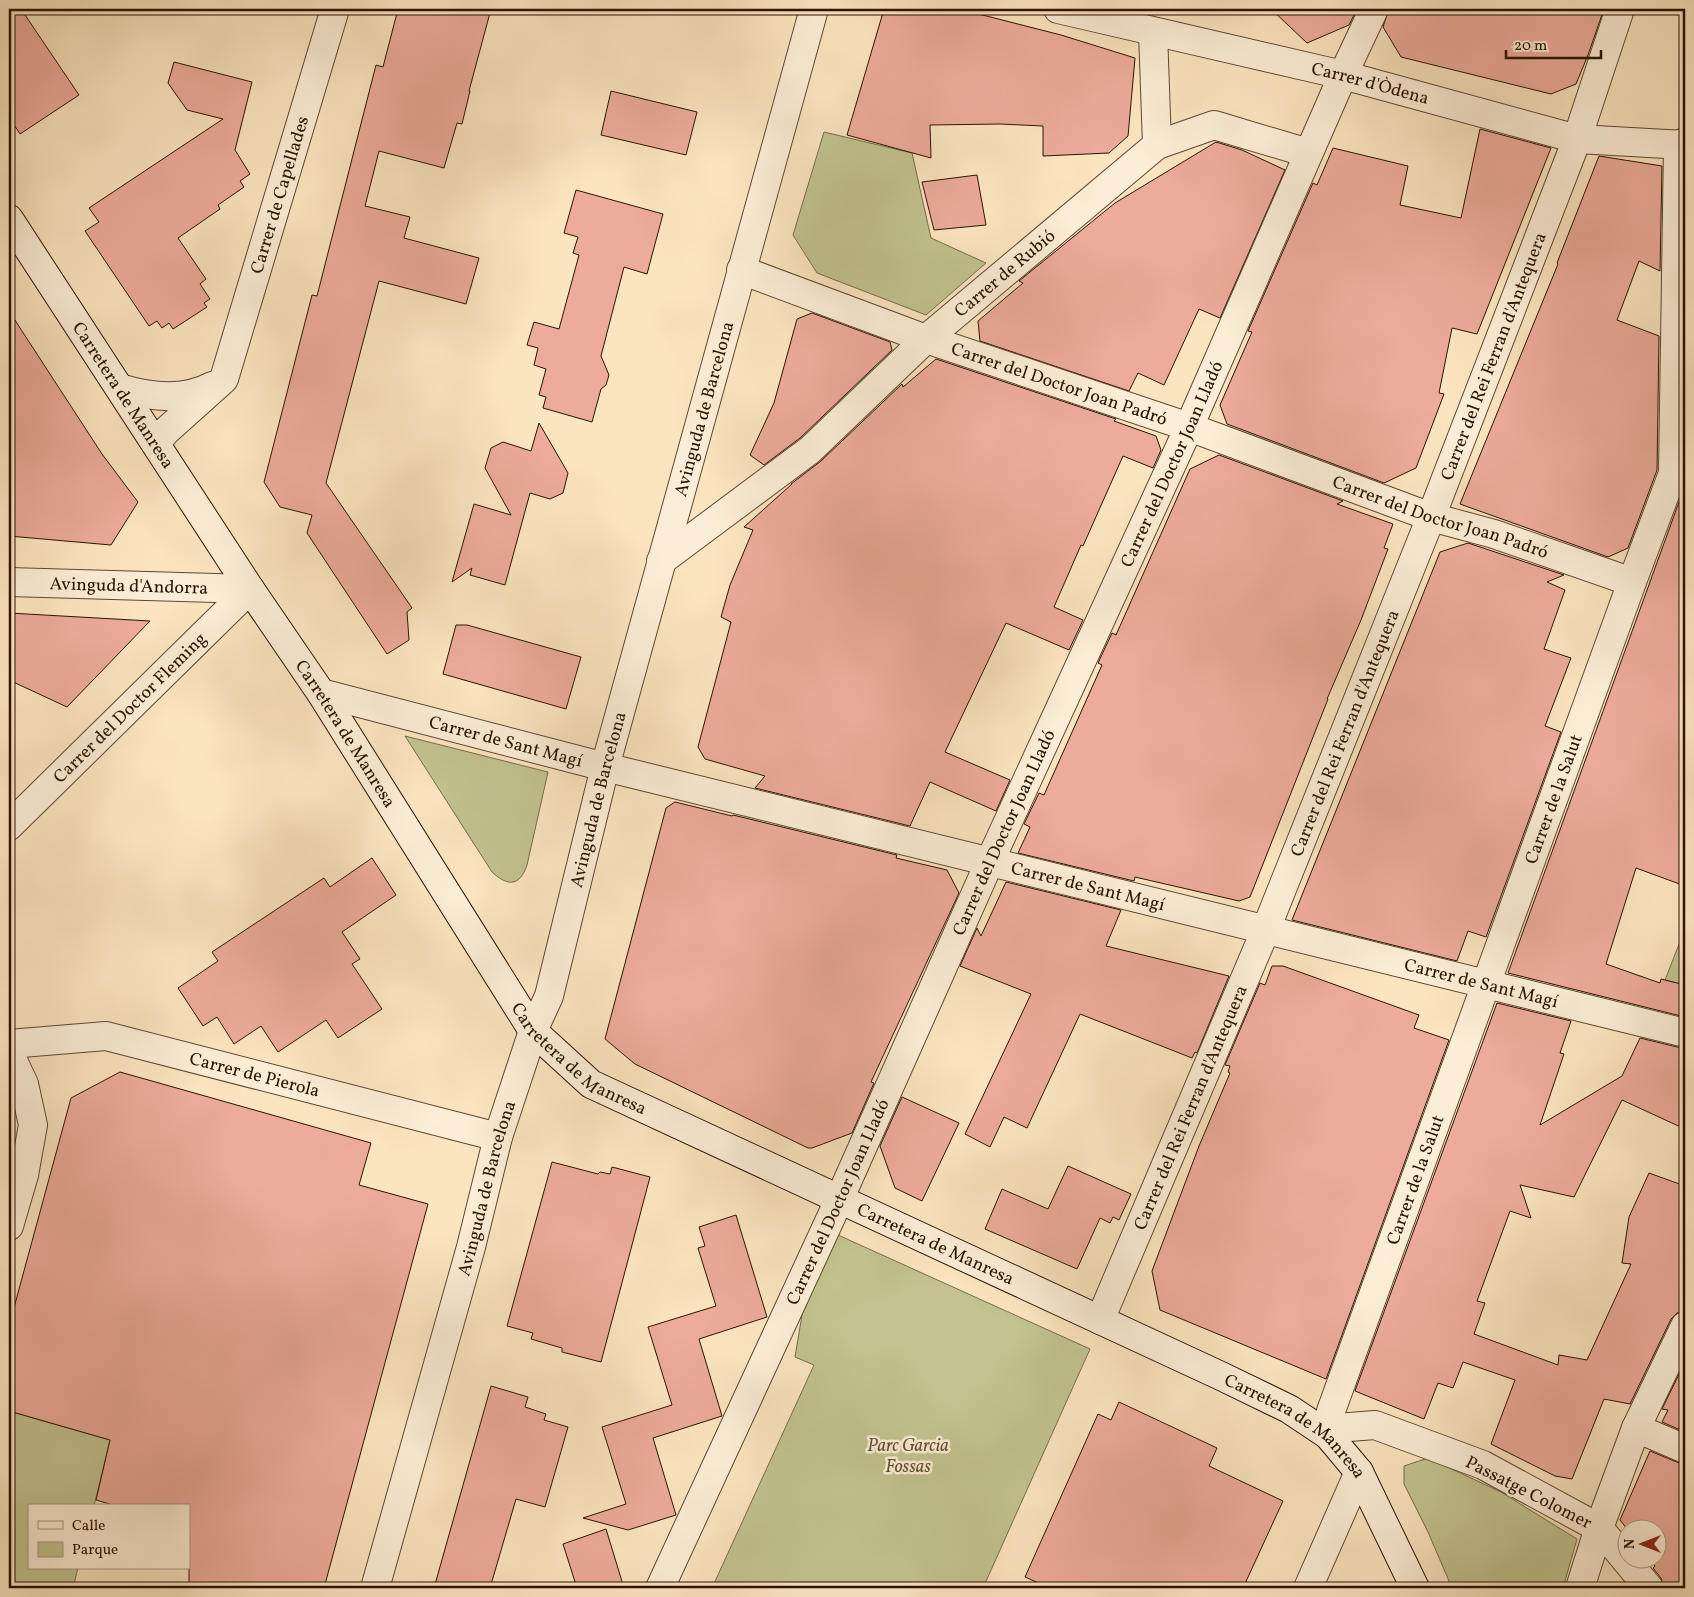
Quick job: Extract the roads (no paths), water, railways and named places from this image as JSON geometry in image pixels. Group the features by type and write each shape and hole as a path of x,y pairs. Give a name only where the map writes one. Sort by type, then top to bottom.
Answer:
{"street":[{"name":"Carrer de Capellades","path":"224,380 335,9"},
{"name":"Avinguda de Barcelona","path":"375,1588 471,1247 498,1137 533,1031 549,996 605,767 814,9"},
{"name":"Carrer d'Òdena","path":"1058,9 1342,75 1577,139 1683,144"},
{"name":"Carrer del Doctor Joan Lladó","path":"660,1588 839,1200 990,861 1189,427 1342,75 1374,9"},
{"name":"Carrer del Rei Ferran d'Antequera","path":"1100,1320 1266,929 1431,517 1577,139 1620,9"},
{"path":"1153,32 1157,144"},
{"name":"Carrer de Rubió","path":"661,561 810,450 926,339 1157,144 1214,125 1308,153"},
{"name":"Carrer de la Salut","path":"1328,1435 1332,1411 1673,473 1680,333 1683,144"},
{"name":"Carretera de Manresa","path":"9,219 250,589 322,693 533,1031 591,1084 1289,1409 1328,1435 1359,1472 1415,1588"},
{"name":"Carrer del Doctor Joan Padró","path":"742,270 926,339 1189,427 1431,517 1494,534 1632,582"},
{"path":"120,388 140,394 168,396 201,392 224,380"},
{"path":"156,443 166,431 224,380"},
{"name":"Avinguda d'Andorra","path":"9,582 250,589"},
{"name":"Carrer del Doctor Fleming","path":"9,826 250,589"},
{"name":"Carrer de Sant Magí","path":"322,693 605,767 1681,1032"},
{"name":"Carrer de Pierola","path":"9,1044 106,1036 498,1137"},
{"path":"9,1052 24,1084 33,1125 24,1175 9,1226"},
{"path":"1580,1588 1599,1528 1636,1428 1685,1326"},
{"name":"Passatge Colomer","path":"1328,1435 1349,1427 1375,1425 1483,1466 1599,1528 1649,1588"},
{"path":"1636,1428 1685,1449"},
{"path":"1308,1588 1359,1472"}],"park label":[{"name":"Parc Garcia Fossas","path":"908,1455"}]}
